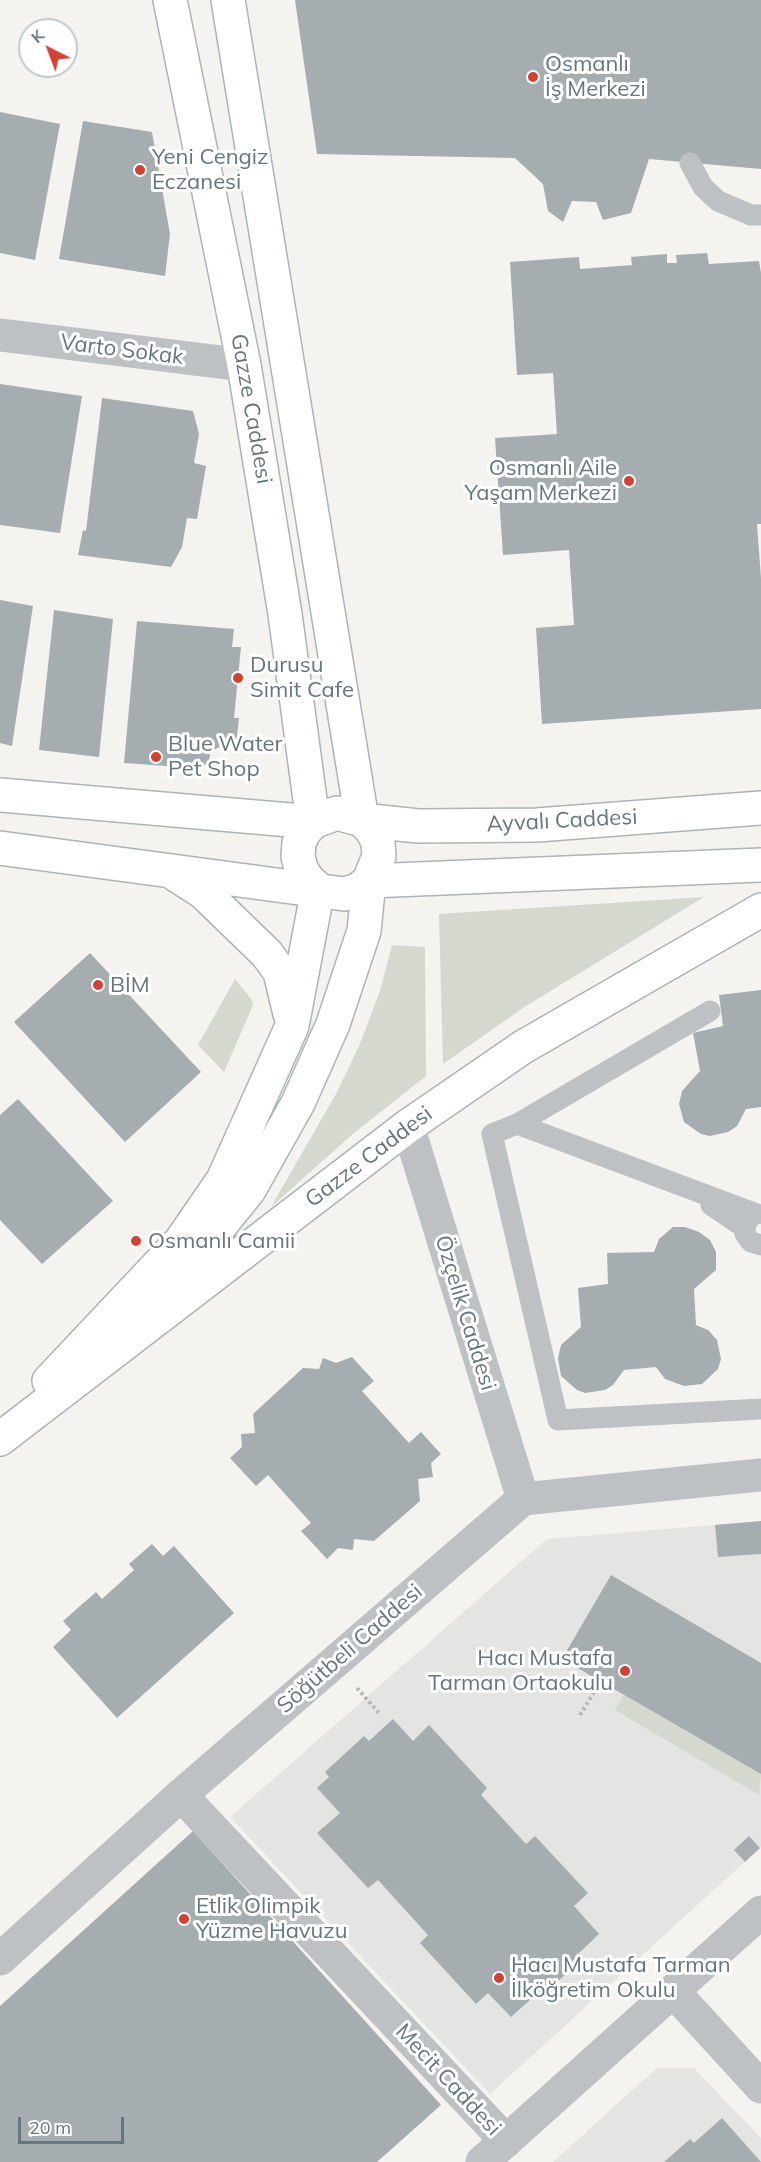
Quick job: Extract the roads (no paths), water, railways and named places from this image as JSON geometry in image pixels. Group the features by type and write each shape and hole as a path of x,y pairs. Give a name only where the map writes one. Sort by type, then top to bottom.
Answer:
{"main road":[{"name":"Gazze Caddesi","path":"170,0 244,365 285,614 313,822"},
{"name":"Gazze Caddesi","path":"228,0 362,820"},
{"name":"Ayvalı Caddesi","path":"0,795 313,822 337,813 362,820 418,826 537,825 761,808"},
{"path":"0,1435 137,1314 207,1242 249,1190 298,1103 333,1024 364,931 369,881 379,856 378,842 372,830 362,820"},
{"path":"313,822 302,838 298,856 308,880 318,889"},
{"path":"0,848 344,894 358,890 369,881 761,865"},
{"path":"169,869 202,892 267,954 280,972 292,1026"},
{"path":"0,1435 181,1241 223,1180 292,1026 318,889"},
{"name":"Gazze Caddesi","path":"0,1435 408,1126 523,1047 761,910"}],"street":[{"name":"Varto Sokak","path":"0,335 244,365"},
{"name":"Özçelik Caddesi","path":"408,1126 523,1499"},
{"path":"523,1499 761,1475"},
{"name":"Söğütbeli Caddesi","path":"0,1959 181,1795 523,1499"},
{"name":"Mecit Caddesi","path":"181,1795 506,2141 761,1912"},
{"path":"673,1991 761,2087"},
{"path":"482,2162 506,2141"}],"lane":[{"path":"690,163 703,187 718,201 751,214 761,215"},
{"path":"710,1011 517,1124 492,1134 558,1420 761,1409"},
{"path":"517,1124 683,1186 754,1219 748,1238 761,1245"}],"place":[{"name":"Osmanlı İş Merkezi","path":"533,77"},
{"name":"Yeni Cengiz Eczanesi","path":"140,170"},
{"name":"Osmanlı Aile Yaşam Merkezi","path":"629,481"},
{"name":"Durusu Simit Cafe","path":"238,678"},
{"name":"Blue Water Pet Shop","path":"156,757"},
{"name":"BİM","path":"98,985"},
{"name":"Osmanlı Camii","path":"136,1241"},
{"name":"Hacı Mustafa Tarman Ortaokulu","path":"625,1671"},
{"name":"Etlik Olimpik Yüzme Havuzu","path":"184,1919"},
{"name":"Hacı Mustafa Tarman İlköğretim Okulu","path":"499,1978"}]}
